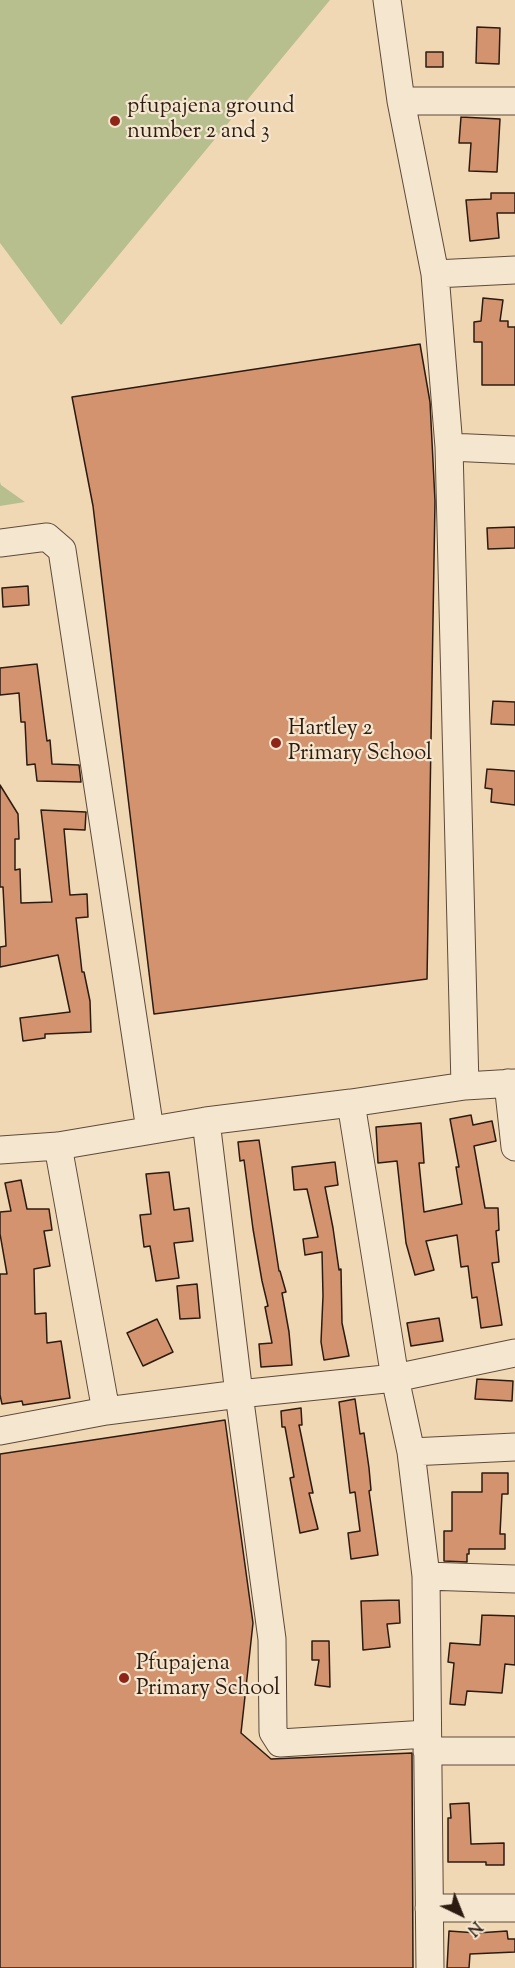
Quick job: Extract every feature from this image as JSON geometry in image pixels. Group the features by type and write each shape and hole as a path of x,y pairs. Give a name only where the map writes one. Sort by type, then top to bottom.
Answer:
{"street":[{"path":"387,0 401,101 435,274 449,447 465,1086"},
{"path":"401,101 515,101"},
{"path":"435,274 515,270"},
{"path":"449,447 515,450"},
{"path":"0,543 47,537 62,550 150,1130"},
{"path":"0,1150 58,1146 206,1121 465,1086 511,1083 515,1147"},
{"path":"351,1103 395,1378 411,1452 426,1576 430,1968"},
{"path":"206,1121 272,1639 273,1732 280,1743 427,1743 515,1751"},
{"path":"58,1146 106,1411"},
{"path":"0,1431 106,1411 239,1394 395,1378 515,1353"},
{"path":"411,1452 515,1447"},
{"path":"426,1576 515,1579"},
{"path":"429,1908 515,1908"}],"green space":[{"name":"pfupajena ground number 2 and 3","path":"0,0 330,0 61,325 0,243"},
{"path":"0,482 1,485 25,502 0,506"}],"building":[{"path":"477,27 500,28 499,64 476,63"},
{"path":"426,52 443,52 443,67 426,67"},
{"path":"461,117 500,119 497,172 469,171 471,143 459,143"},
{"path":"491,193 515,193 515,213 497,213 499,238 470,241 466,200 491,199"},
{"path":"483,298 503,300 500,321 508,321 508,327 515,327 515,385 482,385 482,342 474,342 474,322 481,321"},
{"name":"Hartley 2 Primary School","path":"420,344 430,402 435,501 427,979 154,1014 93,506 72,397"},
{"path":"515,527 515,548 488,549 487,528"},
{"path":"28,586 29,605 3,607 2,588"},
{"path":"37,664 52,764 79,765 81,782 37,781 35,764 27,765 25,722 21,722 19,693 0,695 0,668"},
{"path":"493,701 515,702 515,725 491,724"},
{"path":"487,769 515,771 515,805 491,802 492,789 485,788"},
{"path":"0,785 18,814 19,839 15,839 15,870 20,869 21,903 52,902 41,810 86,812 85,830 64,829 70,895 87,894 88,917 76,918 82,972 84,972 90,1001 91,1032 45,1034 45,1038 23,1041 20,1018 70,1012 58,955 0,967 0,947 6,946 3,887 0,887"},
{"path":"471,1115 473,1125 492,1121 496,1141 474,1146 485,1208 498,1208 499,1230 496,1231 499,1262 492,1263 502,1325 481,1328 477,1297 472,1298 468,1266 461,1267 457,1235 426,1241 434,1270 415,1275 406,1243 397,1161 378,1163 376,1127 421,1123 424,1163 419,1163 424,1212 462,1204 456,1167 459,1167 450,1119"},
{"path":"259,1140 279,1271 286,1292 282,1293 292,1365 261,1367 259,1344 272,1343 244,1160 240,1161 238,1142"},
{"path":"335,1162 338,1185 325,1187 339,1270 341,1269 342,1323 349,1356 324,1360 321,1342 322,1252 305,1255 303,1239 318,1237 307,1189 294,1190 292,1167"},
{"path":"169,1172 174,1210 189,1208 193,1241 174,1243 179,1278 156,1281 150,1246 144,1247 140,1215 151,1214 146,1174"},
{"path":"21,1180 27,1209 49,1209 52,1230 44,1231 50,1266 34,1269 35,1314 46,1313 47,1343 61,1341 70,1398 23,1405 22,1401 2,1404 0,1395 0,1274 7,1274 0,1234 0,1212 11,1211 5,1183"},
{"path":"197,1284 200,1318 180,1319 177,1286"},
{"path":"439,1318 443,1341 411,1346 407,1323"},
{"path":"157,1319 173,1352 143,1366 127,1333"},
{"path":"477,1379 513,1381 512,1401 475,1399"},
{"path":"355,1399 360,1434 364,1433 378,1555 351,1559 348,1533 360,1531 355,1492 350,1493 339,1402"},
{"path":"301,1408 302,1425 299,1425 313,1493 309,1493 318,1529 300,1533 290,1478 294,1477 285,1427 282,1427 281,1411"},
{"name":"Pfupajena Primary School","path":"225,1420 253,1623 241,1733 271,1759 412,1753 413,1968 0,1968 0,1454"},
{"path":"482,1473 508,1473 508,1494 502,1494 500,1534 505,1534 505,1549 469,1549 467,1562 444,1561 444,1531 452,1531 452,1492 482,1492"},
{"path":"399,1600 400,1623 387,1624 390,1647 363,1650 361,1601"},
{"path":"482,1615 515,1616 515,1665 505,1664 502,1693 467,1691 465,1705 450,1704 454,1663 448,1662 450,1643 480,1645"},
{"path":"312,1641 329,1641 330,1687 315,1685 319,1660 312,1660"},
{"path":"469,1803 471,1844 504,1843 504,1865 486,1865 486,1862 448,1862 450,1804"},
{"path":"449,1931 477,1933 507,1931 508,1939 515,1939 515,1952 470,1954 469,1968 447,1968"}],"place":[{"name":"pfupajena ground number 2 and 3","path":"115,121"},
{"name":"Hartley 2 Primary School","path":"276,743"},
{"name":"Pfupajena Primary School","path":"124,1678"}]}
